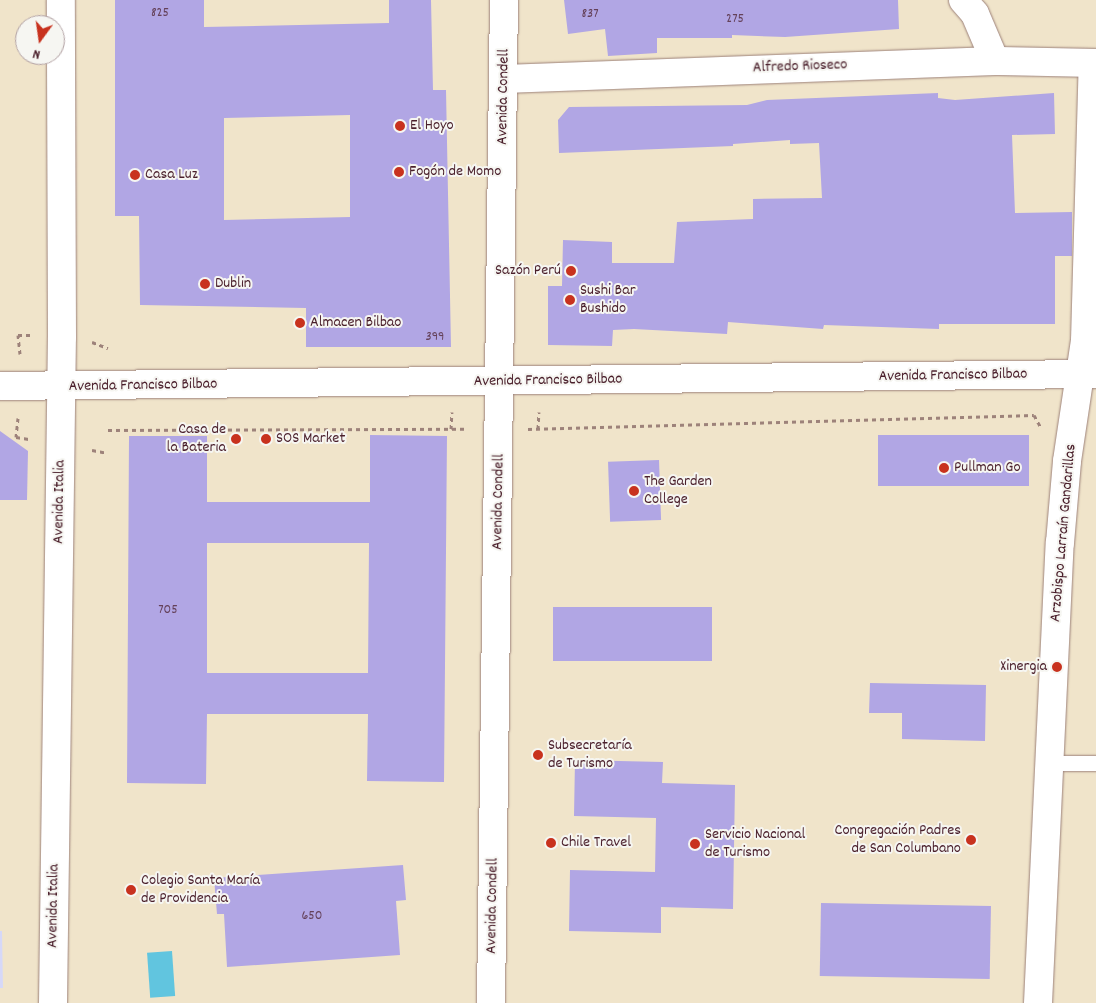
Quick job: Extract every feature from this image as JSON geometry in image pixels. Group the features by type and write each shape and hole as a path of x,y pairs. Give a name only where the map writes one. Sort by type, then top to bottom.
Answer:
{"street":[{"name":"Avenida Italia","path":"53,1003 61,387 61,0"},
{"name":"Avenida Condell","path":"491,1003 501,381 504,0"},
{"path":"970,5 995,60"},
{"name":"Alfredo Rioseco","path":"504,79 995,60 1094,63"},
{"name":"Arzobispo Larraín Gandarillas","path":"1038,1003 1051,763 1060,543 1067,461 1089,374 1094,63"},
{"name":"Avenida Francisco Bilbao","path":"0,386 61,387 1089,374"}],"lane":[{"path":"1051,763 1096,763"}],"path":[{"path":"18,335 20,360"},
{"path":"451,429 452,405"},
{"path":"538,429 540,408"},
{"path":"16,437 18,413"},
{"path":"524,429 1034,414 1044,433"},
{"path":"108,430 477,428"},
{"path":"86,449 108,453"}],"shaded area":[{"path":"0,931 2,931 3,988 0,988"}],"water":[{"path":"172,951 175,996 150,998 147,953"}],"building":[{"path":"115,0 204,0 204,27 389,23 389,0 431,0 433,90 446,90 451,347 306,347 306,308 140,305 139,216 115,216","holes":["350,115 350,217 224,220 224,118"]},
{"path":"564,0 898,0 899,29 785,37 732,35 732,38 657,38 657,53 608,56 605,29 568,34"},
{"path":"938,93 938,98 955,100 1054,93 1055,134 1012,135 1015,213 1072,212 1072,256 1055,256 1055,324 939,324 939,329 824,325 823,329 728,322 727,334 634,329 613,330 612,346 548,345 548,286 562,286 563,240 612,242 612,263 674,263 677,222 753,219 753,199 822,198 819,143 790,144 790,140 733,144 733,146 559,153 558,120 569,107 747,105 767,100"},
{"path":"0,431 28,451 27,500 0,500"},
{"path":"370,435 447,436 444,782 367,781 368,714 207,714 206,784 127,783 129,436 207,436 207,502 370,502","holes":["207,543 369,543 368,673 207,673"]},
{"path":"878,435 1029,435 1029,486 878,486"},
{"name":"The Garden College","path":"659,460 661,520 610,522 608,462"},
{"path":"553,607 712,607 712,661 553,661"},
{"path":"870,683 986,685 985,741 902,739 902,713 869,713"},
{"name":"Servicio Nacional de Turismo","path":"575,760 663,762 662,783 735,785 733,909 661,907 661,933 569,931 570,870 655,872 656,818 574,816"},
{"path":"403,865 406,900 396,901 400,955 227,967 224,914 217,914 214,878"},
{"path":"821,903 991,906 990,979 820,976"}],"place":[{"name":"El Hoyo","path":"400,126"},
{"name":"Fogón de Momo","path":"399,172"},
{"name":"Casa Luz","path":"135,175"},
{"name":"Sazón Perú","path":"571,271"},
{"name":"Dublin","path":"205,284"},
{"name":"Sushi Bar Bushido","path":"570,300"},
{"name":"Almacen Bilbao","path":"300,323"},
{"name":"Casa de la Bateria","path":"236,439"},
{"name":"SOS Market","path":"266,439"},
{"name":"Pullman Go","path":"944,468"},
{"name":"The Garden College","path":"634,491"},
{"name":"Xinergia","path":"1057,667"},
{"name":"Subsecretaría de Turismo","path":"538,755"},
{"name":"Congregación Padres de San Columbano","path":"971,840"},
{"name":"Chile Travel","path":"551,843"},
{"name":"Servicio Nacional de Turismo","path":"695,844"},
{"name":"Colegio Santa María de Providencia","path":"131,890"}]}
